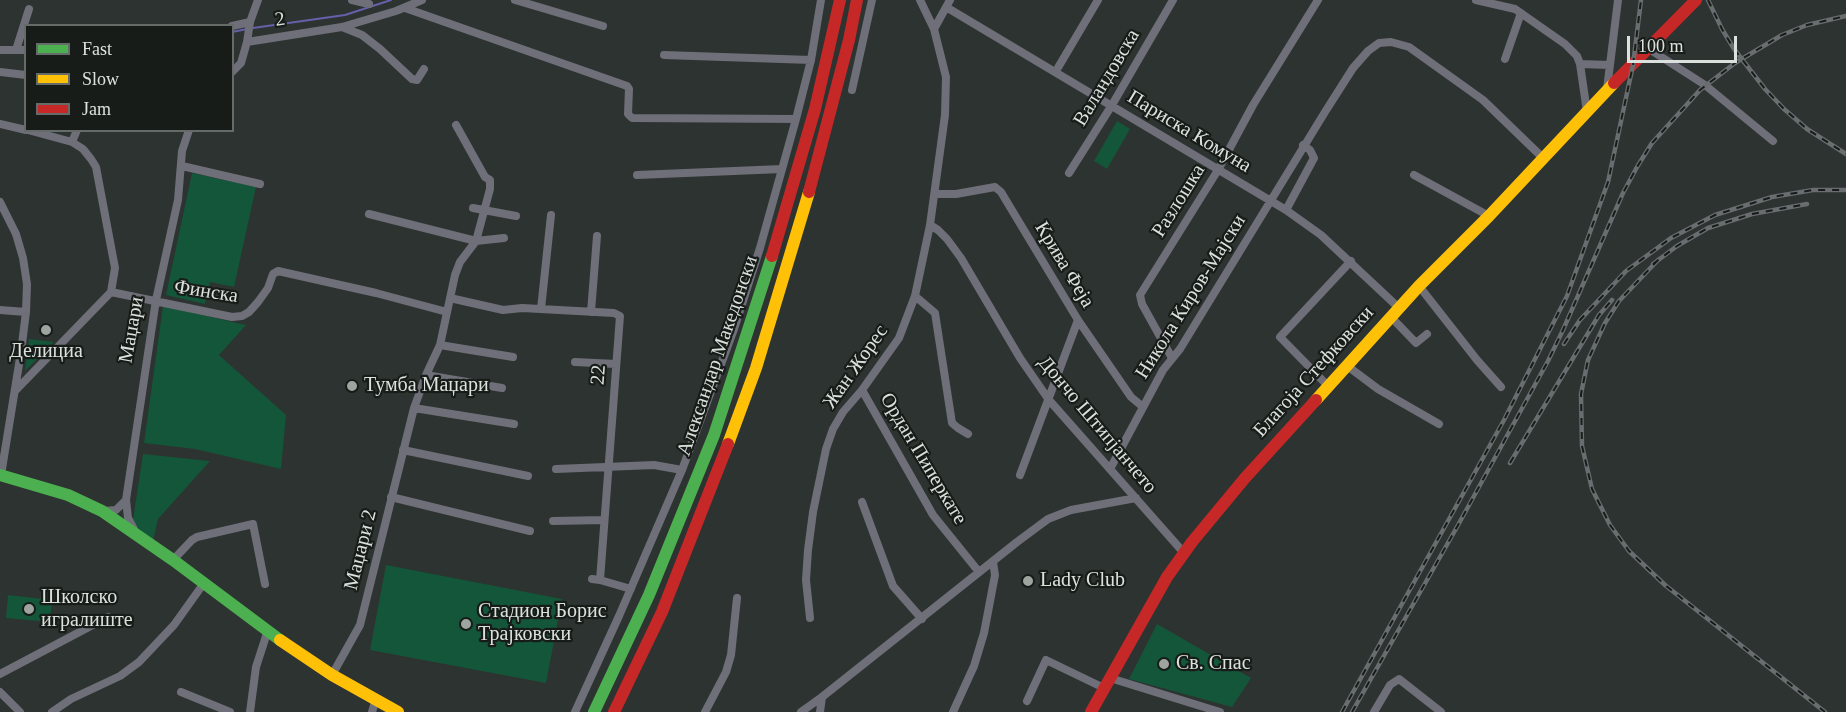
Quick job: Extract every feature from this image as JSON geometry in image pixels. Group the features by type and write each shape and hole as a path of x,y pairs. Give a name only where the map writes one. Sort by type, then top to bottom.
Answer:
{"street":[{"name":"2","path":"234,70 242,63 250,22 258,0"},
{"path":"352,0 369,4"},
{"name":"2","path":"247,42 342,27 405,8 422,0"},
{"path":"515,0 603,26"},
{"path":"574,712 631,589 682,470 734,329 760,248 796,119 811,60 821,0"},
{"name":"Александар Македонски","path":"594,712 649,595 714,435 784,218 814,109 840,0"},
{"name":"Александар Македонски","path":"614,712 662,612 756,368 804,212 849,40 857,0"},
{"path":"852,90 873,0"},
{"name":"Жан Жорес","path":"810,618 806,580 808,550 826,448 843,412 862,390 899,338 915,296 930,225 945,115 946,77 934,28 920,0"},
{"path":"1056,71 1098,0"},
{"name":"Валандовска","path":"1069,173 1112,105 1173,0"},
{"name":"Разлошка","path":"1172,358 1142,304 1140,295 1218,170 1253,105 1318,0"},
{"path":"1476,0 1508,7 1521,13 1565,44 1577,56 1587,112"},
{"path":"1607,90 1618,0"},
{"name":"Благоја Стефковски","path":"1091,712 1157,594 1184,553 1245,478 1419,286 1696,0"},
{"path":"934,28 948,4"},
{"name":"Париска Комуна","path":"948,4 1286,210 1321,235 1351,261 1395,312 1416,343 1427,334"},
{"path":"405,8 627,87 630,89 628,114 632,118 796,119"},
{"path":"26,24 29,9"},
{"path":"1505,59 1521,13"},
{"path":"234,26 250,22"},
{"path":"342,27 352,30 371,42 412,79 417,80 424,69"},
{"path":"0,50 21,50 24,35"},
{"name":"Никола Киров-Мајски","path":"1110,469 1163,370 1304,145 1353,68 1368,51 1379,43 1391,42 1409,47 1483,100 1543,158"},
{"path":"1649,49 1705,85 1773,141"},
{"path":"664,55 811,60"},
{"path":"1580,64 1611,60 1629,69"},
{"path":"0,72 24,75"},
{"path":"0,124 24,129"},
{"path":"392,497 414,408 440,345 457,268 476,241 490,182 456,125"},
{"path":"15,391 111,291 116,268 96,167 83,149 72,142 34,132"},
{"path":"72,142 76,132"},
{"path":"188,132 182,152 182,166 260,184"},
{"path":"1286,210 1314,158 1304,145"},
{"name":"Маџари","path":"136,534 128,518 126,500 156,300 178,200 182,166"},
{"path":"637,176 782,169"},
{"path":"1414,175 1489,216"},
{"name":"Крива Феја","path":"935,194 956,194 986,188 998,189 1078,320 1131,397 1143,406"},
{"path":"0,202 16,234 27,284 26,312 1,475 68,495 102,511 332,675 399,712"},
{"path":"473,208 516,216"},
{"path":"369,214 476,241 504,238"},
{"path":"541,309 551,215"},
{"name":"Дончо Штипјанчето","path":"930,225 938,230 961,258 1025,366 1049,400 1184,553"},
{"path":"591,312 597,236"},
{"path":"1327,385 1280,337 1351,261"},
{"name":"Финска","path":"111,291 231,317 242,316 258,302 268,288 273,274 278,271 447,312"},
{"path":"1419,286 1501,387"},
{"path":"915,296 935,313 952,423 968,434"},
{"name":"22","path":"450,298 503,310 541,309 614,313 620,316 610,466 596,580 631,589"},
{"path":"0,310 26,312"},
{"path":"1020,475 1078,320"},
{"path":"440,345 513,357"},
{"path":"575,362 616,364"},
{"path":"1346,365 1378,389 1439,424"},
{"path":"426,375 502,388"},
{"name":"Ордан Пиперкате","path":"862,390 933,515 979,572"},
{"path":"414,408 514,424"},
{"path":"403,450 528,476"},
{"path":"556,469 654,465 682,470"},
{"name":"Маџари 2","path":"332,675 360,625 392,497 530,531"},
{"path":"801,712 822,698 1039,525 1071,510 1136,498"},
{"path":"102,511 116,510 126,500"},
{"path":"862,502 893,586 922,619"},
{"path":"553,521 604,520"},
{"path":"173,560 197,537 253,524 265,584"},
{"path":"953,712 974,666 984,633 995,575 993,562"},
{"path":"52,712 71,699 120,676 139,662 174,625 204,583"},
{"path":"705,712 726,672 731,655 737,598"},
{"path":"0,674 108,618"},
{"path":"250,712 256,667 268,630"},
{"path":"1027,701 1046,660 1107,683 1220,712"},
{"path":"1374,712 1390,685 1398,679 1441,712"},
{"path":"0,692 21,712"},
{"path":"181,692 230,712"},
{"path":"820,712 822,698"},
{"path":"372,712 376,699"}],"green space":[{"path":"1117,121 1130,129 1107,169 1094,161"},
{"path":"192,173 256,187 234,287 210,282 205,304 166,295"},
{"path":"163,306 246,325 219,355 286,415 281,469 195,449 144,443"},
{"path":"29,339 54,342 25,371"},
{"path":"143,454 210,461 158,519 153,541 143,534 133,520"},
{"name":"Стадион Борис Трајковски","path":"386,565 562,599 546,683 370,650"},
{"name":"Школско игралиште","path":"8,595 52,600 50,622 6,618"},
{"path":"1157,624 1251,678 1232,707 1129,679"}],"waterway":[{"path":"253,28 345,15 391,0"},
{"path":"234,32 247,29"}],"railway":[{"path":"1342,712 1504,420 1567,296 1608,182 1633,65 1641,0"},
{"path":"1708,0 1734,49 1765,89 1807,129 1846,154"},
{"path":"1352,712 1548,361 1623,193 1652,143 1700,90 1735,63 1782,35 1807,25 1846,16"},
{"path":"1564,344 1580,320 1626,271 1671,238 1715,215 1772,197 1813,190 1846,190"},
{"path":"1653,264 1677,246 1708,228 1752,214 1807,204"},
{"path":"1658,260 1619,301 1605,323 1588,360 1581,394 1582,446 1592,489 1610,525 1629,551 1665,585 1825,712"},
{"path":"1510,463 1599,315 1612,300"}],"traffic: fast":[{"path":"594,712 649,595 714,435 772,256"},
{"path":"0,475 68,495 102,511 173,560 280,640"}],"traffic: slow":[{"path":"1316,400 1419,286 1489,216 1614,83"},
{"path":"728,444 756,368 809,192"},
{"path":"280,640 332,675 398,712"}],"traffic: jam":[{"path":"772,256 815,109 840,0"},
{"path":"809,192 849,40 857,0"},
{"path":"1614,83 1696,0"},
{"path":"1091,712 1167,577 1192,542 1245,478 1316,400"},
{"path":"614,712 662,612 728,444"}],"place":[{"name":"Делициа","path":"46,330"},
{"name":"Тумба Маџари","path":"352,386"},
{"name":"Lady Club","path":"1028,581"},
{"name":"Школско игралиште","path":"29,609"},
{"name":"Стадион Борис Трајковски","path":"466,624"},
{"name":"Св. Спас","path":"1164,664"}]}
